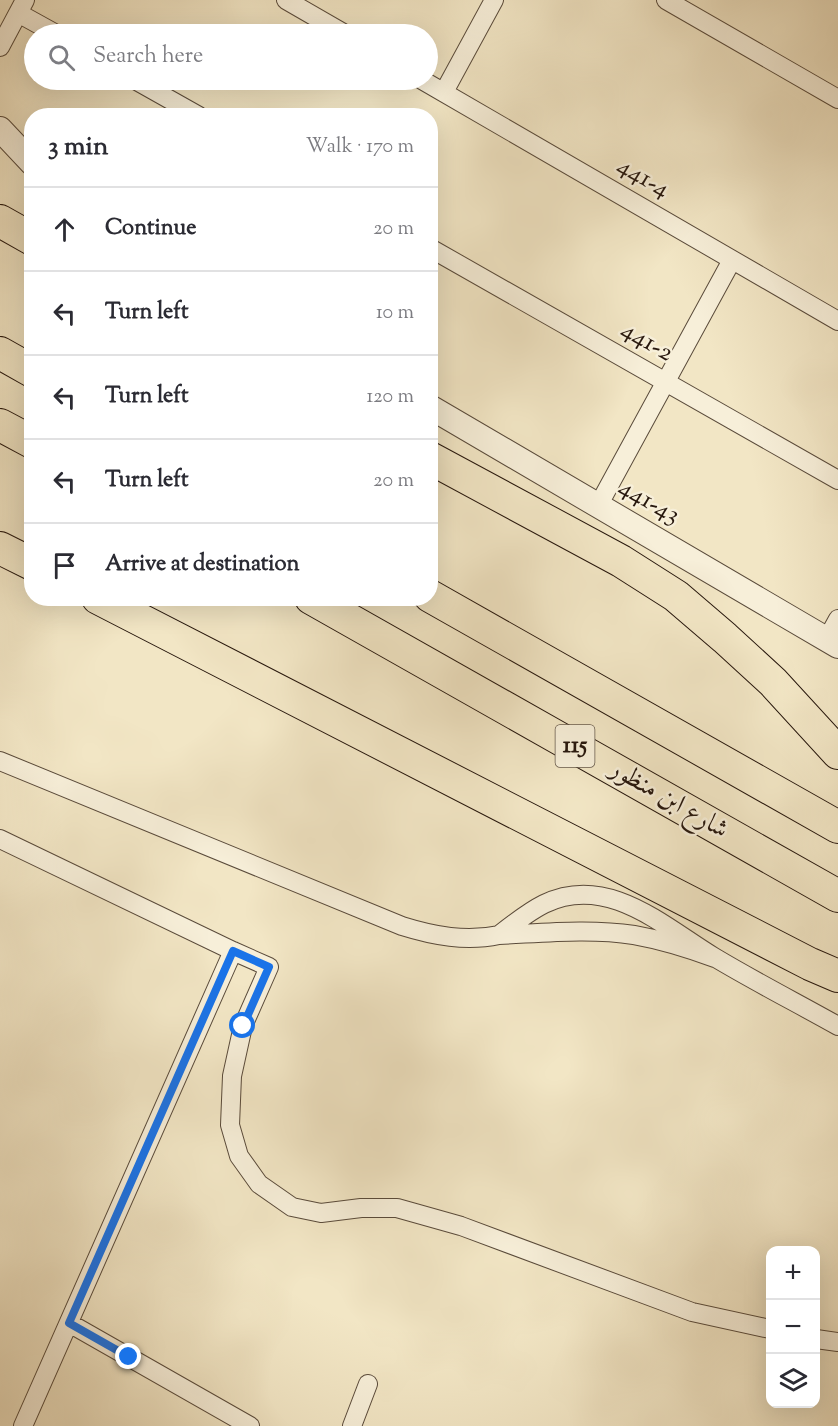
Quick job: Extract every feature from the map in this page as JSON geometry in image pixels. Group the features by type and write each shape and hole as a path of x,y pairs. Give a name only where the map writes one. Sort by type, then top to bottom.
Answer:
{"highway":[{"path":"0,221 24,234"},
{"path":"0,353 24,366"},
{"path":"0,425 24,438"},
{"path":"438,462 621,561 676,596 773,682 838,753"},
{"path":"0,548 24,560"},
{"name":"115","path":"438,601 838,827"},
{"path":"114,606 799,959 838,976"},
{"name":"شارع ابن منظور","path":"325,606 838,896"}],"street":[{"path":"286,0 328,24"},
{"path":"444,92 494,0"},
{"path":"666,0 838,99"},
{"path":"0,47 22,6 44,24"},
{"name":"441-4","path":"438,89 838,321"},
{"path":"153,90 185,108"},
{"path":"0,129 24,154"},
{"name":"441-2","path":"438,253 838,480"},
{"path":"598,506 732,260"},
{"name":"441-43","path":"438,412 598,506 834,635"},
{"path":"0,761 422,933 443,937 485,938 499,935 610,933 633,935 675,944 715,958"},
{"path":"0,839 269,967 243,1026 231,1076 230,1125 239,1156 259,1184 292,1208 321,1213 362,1208 397,1208 461,1226 692,1312 766,1328"},
{"path":"499,935 545,903 580,895 613,898 639,909 715,958 838,1026"},
{"path":"23,1426 233,951"},
{"path":"69,1323 250,1426"},
{"path":"820,1340 838,1342"},
{"path":"352,1426 368,1384"}],"route":[{"path":"129,1357 69,1323 233,951 269,967 243,1026"}]}
